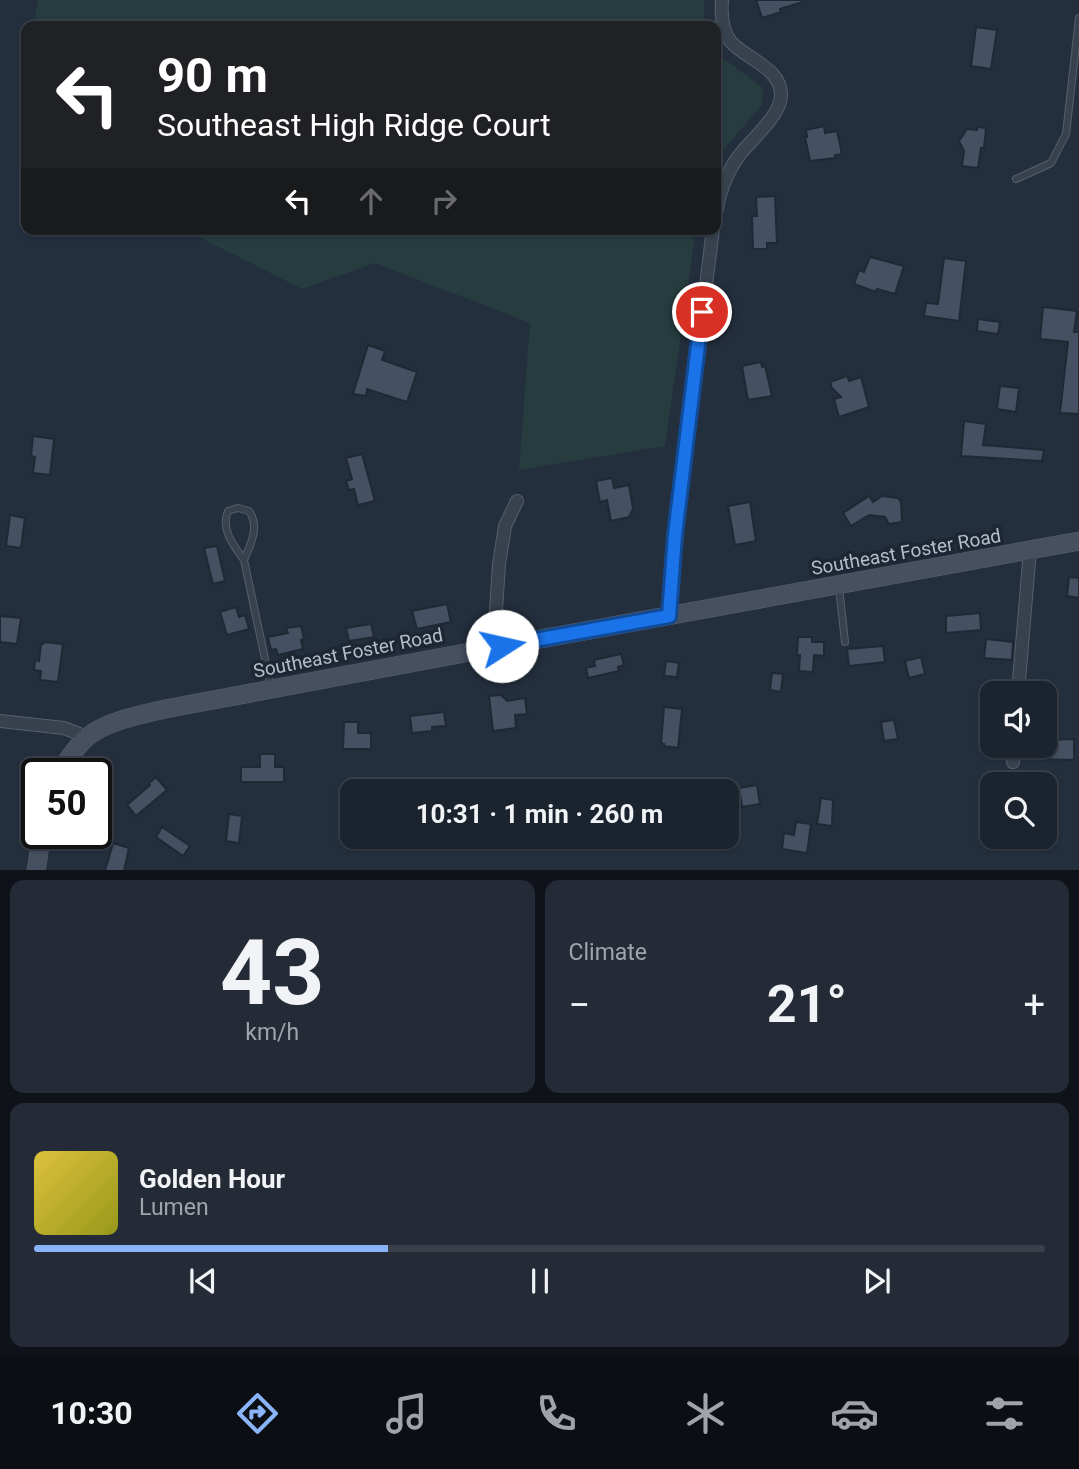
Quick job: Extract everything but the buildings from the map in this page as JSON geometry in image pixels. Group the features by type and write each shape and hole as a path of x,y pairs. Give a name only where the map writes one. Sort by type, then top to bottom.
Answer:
{"main road":[{"name":"Southeast Foster Road","path":"69,758 87,737 106,727 127,718 165,709 1079,541"},
{"path":"36,870 39,849"}],"street":[{"path":"721,195 726,177 737,158 779,107 781,95 778,83 770,71 730,41 722,19 722,0"},
{"path":"669,616 675,535 712,235"},
{"path":"502,646 496,610 499,564 505,526 517,502"},
{"path":"1019,681 1030,550"},
{"path":"0,721 64,728 87,737"},
{"path":"1013,758 1013,762"}],"lane":[{"path":"1016,179 1051,163 1066,134 1079,18"},
{"path":"244,560 254,535 254,519 249,511 238,508 228,511 225,518 226,528 233,545 244,560 271,689"},
{"path":"839,585 845,642"}],"green space":[{"path":"38,0 704,0 704,21 35,21"},
{"path":"721,58 763,88 762,105 721,152"},
{"path":"195,235 695,235 665,446 519,470 530,323 375,263 302,289"}],"route":[{"path":"502,646 669,616 675,535 702,312"}]}
